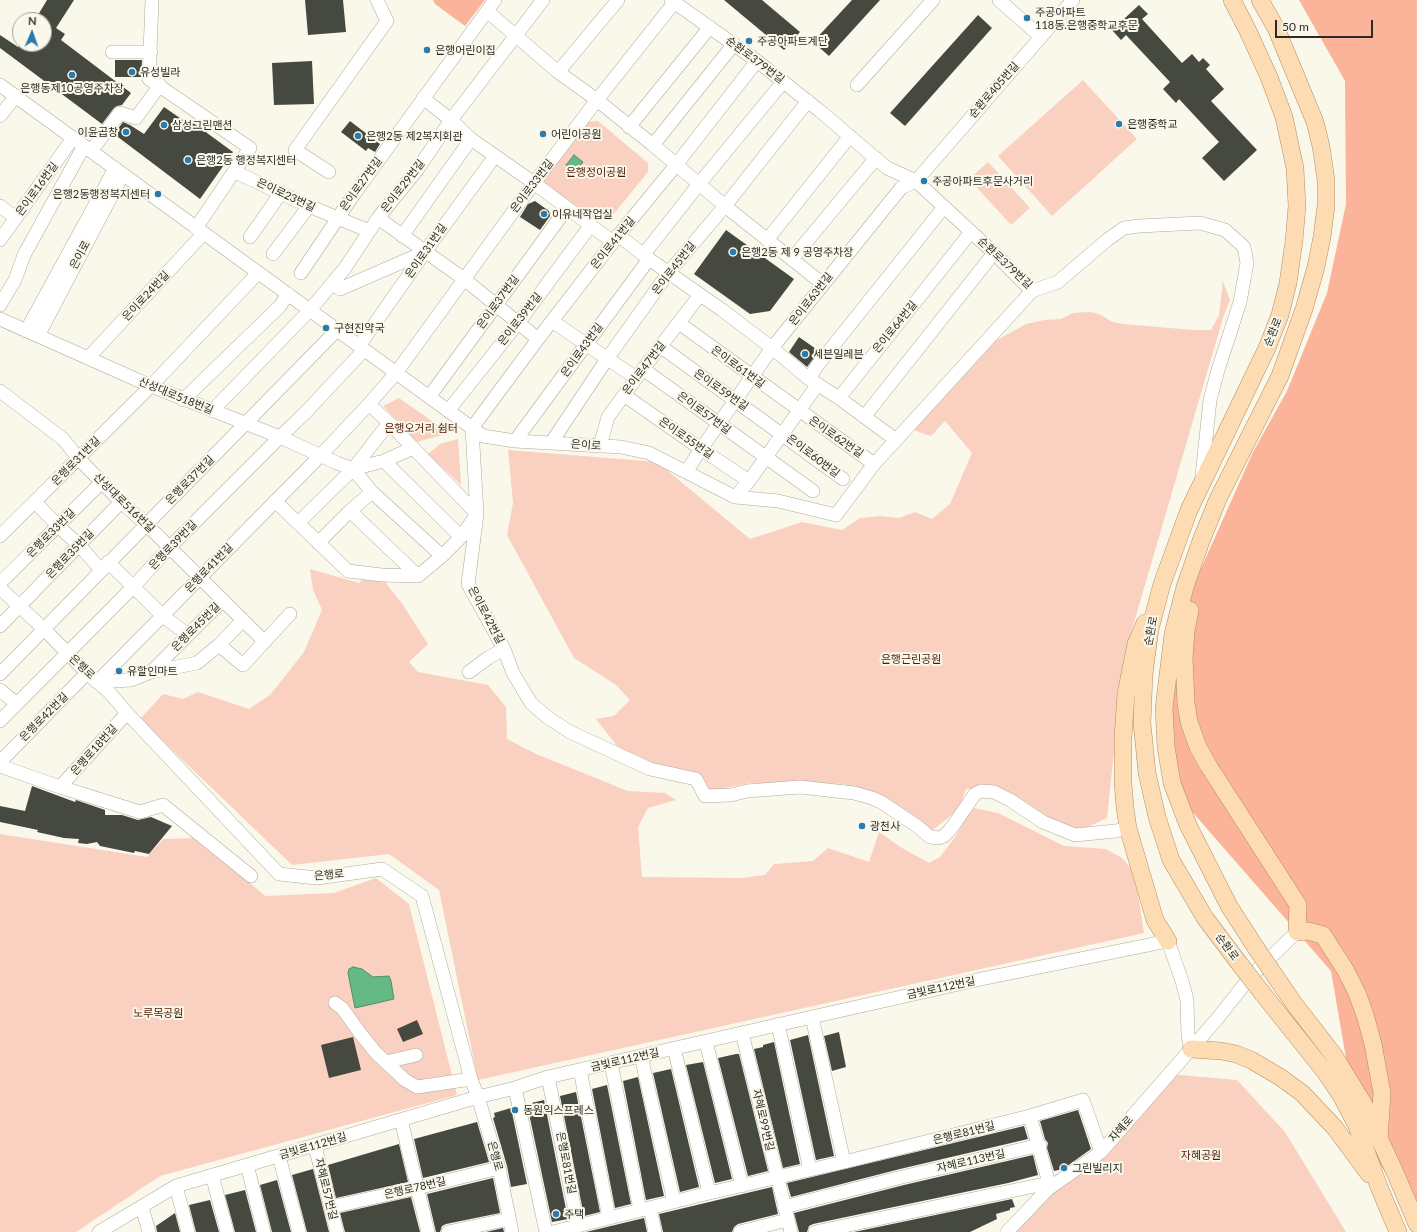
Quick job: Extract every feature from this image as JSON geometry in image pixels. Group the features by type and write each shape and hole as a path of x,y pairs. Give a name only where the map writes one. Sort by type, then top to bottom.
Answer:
{"main road":[{"name":"순환로","path":"1232,0 1269,77 1284,117 1295,168 1297,206 1294,241 1288,283 1280,315 1267,348 1189,510 1162,584 1150,629 1144,674 1142,723 1146,773 1171,860 1205,918 1326,1073 1342,1097 1357,1126 1379,1187 1398,1232"},
{"name":"순환로","path":"1260,0 1276,28 1315,122 1321,146 1326,180 1326,206 1316,267 1304,310 1280,376 1218,499 1201,541 1185,588 1173,634 1164,708 1166,747 1172,783 1188,826 1229,906 1295,1005 1333,1054 1364,1105 1417,1224"},
{"path":"1201,541 1186,631 1185,684 1189,722 1198,747 1208,765 1298,905 1297,932 1308,931 1322,935 1346,971 1357,992 1373,1044 1382,1093 1379,1139"},
{"path":"1162,584 1136,644 1126,694 1123,738 1124,783 1128,828 1155,920 1168,941"},
{"path":"1191,1049 1221,1051 1236,1054 1252,1060 1280,1077 1302,1093 1335,1128 1379,1187"}],"street":[{"path":"152,0 149,79 160,85 250,148 200,230"},
{"path":"329,172 296,150 387,21 377,0"},
{"name":"은이로27번길","path":"301,273 337,217 495,0"},
{"name":"은이로29번길","path":"310,310 345,268 378,218 417,170 451,120 543,0"},
{"path":"558,72 618,0"},
{"path":"857,85 933,0"},
{"path":"1000,0 1041,37"},
{"name":"순환로405번길","path":"916,181 1073,0"},
{"name":"순환로379번길","path":"672,1 710,26 757,61 808,101 887,168 916,181 994,253 1032,292 1058,282 1107,240 1124,228 1200,223 1225,230 1244,247 1247,263 1240,302 1210,400 1201,486"},
{"name":"은이로33번길","path":"396,373 534,183 672,1"},
{"path":"487,11 516,34 558,72 597,100 725,206 823,284"},
{"path":"629,127 710,26"},
{"path":"653,145 734,44"},
{"path":"112,52 150,52"},
{"name":"은이로41번길","path":"472,428 616,238 676,165 757,61"},
{"name":"은이로43번길","path":"515,441 586,345 646,257 699,184 783,82"},
{"name":"은이로","path":"0,85 483,436 515,441 621,447 649,453 735,497"},
{"path":"0,305 15,280 24,255 88,149 120,113 136,118 160,85"},
{"path":"0,116 16,96"},
{"path":"423,98 451,120 471,139 591,225 616,238 669,272 772,348 814,382 839,398 896,440"},
{"name":"은이로45번길","path":"551,443 607,358 669,272 725,206 808,101"},
{"path":"767,240 850,136"},
{"name":"은이로16번길","path":"0,240 73,138"},
{"path":"402,236 471,139"},
{"name":"은이로31번길","path":"362,348 425,252 495,156"},
{"path":"792,259 876,158"},
{"path":"32,334 119,171"},
{"name":"은이로23번길","path":"235,172 309,206 369,231"},
{"name":"은이로63번길","path":"686,472 772,348 901,188 916,181"},
{"path":"250,237 281,192"},
{"path":"0,206 16,218"},
{"path":"273,254 309,206"},
{"path":"735,497 749,481 798,411 814,382 817,366 944,207"},
{"name":"은이로37번길","path":"428,397 567,208"},
{"name":"은이로29번길","path":"378,218 496,304 538,339"},
{"name":"은이로39번길","path":"448,411 518,323 591,225"},
{"name":"은이로24번길","path":"88,358 200,230"},
{"name":"은이로64번길","path":"839,398 971,232"},
{"path":"332,283 340,289 425,252"},
{"path":"864,417 994,253"},
{"path":"151,386 258,272"},
{"path":"735,497 778,501 836,515 874,464 1032,292"},
{"path":"183,400 280,306 288,294"},
{"name":"은이로47번길","path":"600,446 608,417 660,346 700,295"},
{"path":"212,411 310,310"},
{"name":"산성대로518번길","path":"0,319 183,400 280,437 337,463 353,468"},
{"name":"은이로57번길","path":"552,321 586,345 607,358 640,374 766,456"},
{"name":"은이로61번길","path":"679,323 798,411"},
{"name":"은행로37번길","path":"0,674 337,330"},
{"name":"은이로59번길","path":"660,346 782,434"},
{"path":"280,437 306,412 362,348"},
{"path":"321,455 396,373"},
{"name":"은행로31번길","path":"0,536 151,386"},
{"name":"산성대로516번길","path":"0,391 63,439 79,459 121,502 146,524 265,642"},
{"name":"은이로55번길","path":"624,395 749,481"},
{"path":"275,501 348,571 382,575 418,576 442,556 461,537 477,514 369,404"},
{"name":"은이로62번길","path":"798,411 874,464"},
{"path":"298,523 353,468 389,423"},
{"name":"은이로42번길","path":"469,672 488,658 504,649 468,584 477,514 472,428"},
{"name":"은이로60번길","path":"782,434 843,479"},
{"name":"은행로39번길","path":"0,721 280,437"},
{"path":"353,468 384,461 413,448"},
{"name":"은행로41번길","path":"92,677 163,616 321,455"},
{"path":"766,456 813,491"},
{"path":"384,461 461,537"},
{"path":"353,468 372,492 442,556"},
{"name":"은행로33번길","path":"0,583 102,482"},
{"path":"318,543 350,511 372,492"},
{"path":"35,502 79,545 133,587 163,616 188,635"},
{"name":"은행로35번길","path":"0,626 121,502"},
{"path":"350,511 418,576"},
{"name":"은행로","path":"0,588 92,677 110,692 127,713 279,874 317,878 382,869 422,896 471,1079 478,1097 499,1168 510,1226"},
{"name":"은행로45번길","path":"151,672 223,600"},
{"path":"219,645 242,665 290,614"},
{"name":"은행로45번길","path":"92,677 130,680 151,672 197,663 219,645 243,620"},
{"path":"504,649 513,673 531,703 547,718 570,732 650,769 696,778 705,796 731,795 747,791 800,787 854,793 881,802 917,826 930,837 939,838 944,836 950,830 974,794 981,791 994,792 1010,800 1043,822 1075,834 1116,831 1128,828"},
{"name":"은행로42번길","path":"0,762 92,677"},
{"path":"0,690 17,704"},
{"name":"은행로18번길","path":"60,787 127,713"},
{"name":"은행로18번길","path":"0,766 60,787 140,812 163,805 251,876"},
{"name":"자혜로","path":"1009,1230 1049,1186 1101,1152 1191,1049 1252,976 1297,932"},
{"path":"1168,941 1187,1000 1188,1035 1191,1049"},
{"name":"금빛로112번길","path":"107,1230 176,1186 478,1097 611,1062 706,1042 812,1016 981,979 1168,941"},
{"path":"335,1003 342,1008 376,1053 405,1080 417,1087 471,1079"},
{"path":"812,1016 844,1162"},
{"path":"778,1024 810,1170"},
{"name":"자혜로99번길","path":"742,1033 787,1220"},
{"path":"706,1042 742,1186"},
{"path":"674,1048 710,1193"},
{"path":"386,1062 416,1055"},
{"path":"641,1056 674,1202"},
{"path":"611,1062 645,1209 655,1232"},
{"path":"580,1070 609,1218"},
{"name":"은행로81번길","path":"548,1078 578,1226"},
{"path":"515,1088 546,1232"},
{"name":"은행로81번길","path":"553,1232 1030,1116 1083,1100 1101,1152"},
{"path":"815,1232 915,1211 1049,1186 1040,1145 1030,1116"},
{"path":"401,1120 428,1232"},
{"name":"자혜로113번길","path":"787,1220 902,1177 1040,1145"},
{"name":"자혜로57번길","path":"315,1146 337,1232"},
{"path":"279,1156 299,1232"},
{"path":"247,1165 264,1232"},
{"name":"은행로78번길","path":"331,1207 499,1168"},
{"path":"212,1175 227,1232"},
{"path":"176,1186 188,1232"},
{"path":"142,1207 149,1232"},
{"path":"740,1232 787,1220"},
{"path":"448,1232 510,1226"},
{"path":"997,1232 1009,1230"}],"green space":[{"path":"1083,80 1137,139 1052,216 998,156"},
{"name":"은행정이공원","path":"598,121 648,163 648,172 608,221 598,221 538,180 586,122"},
{"path":"988,162 1030,208 1011,225 969,179"},
{"name":"은행근린공원","path":"1223,281 1230,300 1223,318 1130,636 1122,675 1107,818 1077,832 984,788 966,789 959,809 928,834 881,810 844,784 815,783 799,788 750,783 698,793 693,779 634,768 596,719 614,716 630,700 616,685 574,658 507,535 513,503 508,450 657,462 750,539 802,522 842,530 860,518 880,516 899,518 915,512 932,519 950,504 972,453 945,421 931,436 913,430 980,354 997,340 1026,324 1044,320 1061,319 1073,313 1088,312 1096,313 1110,321 1122,324 1211,330 1219,315"},
{"name":"은행오거리 쉼터","path":"399,398 449,433 417,442 383,406"},
{"path":"458,439 461,485 428,454 440,444"},
{"path":"310,569 359,583 375,569 403,605 428,644 409,662 418,672 488,685 506,707 507,739 536,754 628,791 665,793 676,800 648,808 638,827 642,877 742,878 765,875 774,864 813,861 828,848 869,862 879,832 902,848 929,863 940,857 974,808 998,813 1064,846 1106,849 1122,858 1135,873 1144,933 478,1080 439,890 389,854 292,865 140,719 163,694 183,699 198,692 249,709 270,695 304,652 322,610 313,590"},
{"name":"노루목공원","path":"0,834 147,857 163,839 198,838 265,896 334,893 376,878 409,904 457,1095 160,1176 76,1232 0,1232"},
{"name":"자혜공원","path":"1169,1074 1237,1080 1285,1132 1346,1232 1007,1232 1101,1152"}],"shaded area":[{"path":"433,0 485,0 465,26 435,4"},
{"path":"1299,0 1417,0 1417,1218 1359,1134 1331,971 1188,807 1165,730 1166,647 1253,452 1287,391 1327,293 1346,204 1345,81"},
{"path":"574,155 583,162 575,172 566,165"},
{"path":"353,967 362,969 373,977 389,976 394,999 355,1008 348,973 349,969"}],"building":[{"name":"은행동제10공영주차장","path":"47,0 74,0 56,28 65,34 61,40 131,93 122,105 114,108 102,124 0,48 0,35 12,43 12,52 52,52 52,12 40,12"},
{"path":"305,0 343,0 346,32 308,35"},
{"path":"724,0 762,0 800,32 784,50"},
{"path":"852,0 880,0 829,56 813,42"},
{"path":"1139,5 1148,14 1142,19 1182,63 1192,54 1199,62 1203,58 1210,65 1206,69 1224,89 1211,101 1257,150 1224,181 1202,158 1219,142 1179,99 1176,103 1163,89 1170,82 1126,35 1121,40 1112,30"},
{"path":"978,15 992,28 905,126 890,113"},
{"name":"유성빌라","path":"115,60 142,60 141,77 115,77"},
{"path":"312,61 314,104 274,105 272,63"},
{"name":"은행2동 행정복지센터","path":"164,107 190,125 192,122 233,152 200,199 114,134 123,122 144,134"},
{"name":"은행2동 제2복지회관","path":"350,121 380,144 375,152 368,148 366,151 341,132"},
{"path":"535,201 549,211 550,216 540,230 520,217 528,204"},
{"name":"은행2동 제 9 공영주차장","path":"726,230 794,279 770,311 750,314 694,274"},
{"name":"세븐일레븐","path":"799,337 819,351 807,367 789,352"},
{"path":"32,786 75,802 76,800 105,810 105,815 122,815 138,820 151,817 172,826 149,854 135,851 134,853 100,846 97,842 87,844 78,843 79,839 64,838 37,832 38,830 0,822 0,806 25,811"},
{"path":"417,1020 423,1034 403,1042 397,1029"},
{"path":"839,1032 846,1067 832,1071 824,1036"},
{"path":"808,1035 834,1156 816,1160 790,1040"},
{"path":"353,1037 361,1070 329,1078 321,1045"},
{"path":"774,1042 800,1164 783,1168 754,1049"},
{"path":"739,1054 768,1171 748,1176 718,1058"},
{"path":"703,1062 732,1179 715,1183 686,1065"},
{"path":"671,1069 699,1187 680,1192 653,1073"},
{"path":"638,1077 664,1196 646,1200 623,1081"},
{"path":"607,1085 631,1204 615,1208 592,1089"},
{"path":"576,1092 600,1212 584,1216 560,1096"},
{"path":"544,1100 568,1219 552,1222 527,1104"},
{"path":"511,1108 527,1184 511,1187 507,1166 493,1118 495,1117 494,1113"},
{"path":"1078,1110 1091,1149 1063,1169 1054,1171 1047,1148 1048,1143 1045,1139 1040,1121"},
{"path":"477,1122 489,1162 423,1178 414,1139"},
{"path":"1024,1126 1028,1139 900,1169 791,1197 787,1183"},
{"path":"399,1144 408,1182 336,1198 328,1165"},
{"path":"1033,1155 1038,1175 1008,1183 813,1224 809,1226 807,1232 799,1232 794,1213 904,1185"},
{"path":"313,1169 329,1232 307,1232 292,1175"},
{"path":"493,1178 500,1213 446,1224 442,1226 440,1232 436,1232 427,1194"},
{"path":"277,1180 291,1232 272,1232 260,1185"},
{"path":"772,1187 778,1214 738,1224 734,1227 732,1232 663,1232 659,1214"},
{"path":"245,1190 256,1232 235,1232 225,1195"},
{"path":"411,1197 420,1232 345,1232 340,1213"},
{"path":"1012,1199 1015,1207 996,1214 997,1219 970,1232 854,1232"},
{"path":"210,1200 219,1232 196,1232 189,1205"},
{"path":"175,1213 180,1232 157,1232 156,1226"},
{"path":"644,1218 647,1232 586,1232"},
{"path":"503,1228 504,1232 486,1232"}],"place":[{"name":"주공아파트 118동.은행중학교후문","path":"1027,18"},
{"name":"주공아파트계단","path":"749,41"},
{"name":"은행어린이집","path":"427,50"},
{"name":"유성빌라","path":"132,72"},
{"name":"은행동제10공영주차장","path":"72,75"},
{"name":"은행중학교","path":"1119,124"},
{"name":"삼성그린맨션","path":"164,125"},
{"name":"이윤곱창","path":"126,132"},
{"name":"어린이공원","path":"543,134"},
{"name":"은행2동 제2복지회관","path":"358,136"},
{"name":"은행2동 행정복지센터","path":"188,160"},
{"name":"주공아파트후문사거리","path":"924,181"},
{"name":"은행2동행정복지센터","path":"158,194"},
{"name":"이유네작업실","path":"544,214"},
{"name":"은행2동 제 9 공영주차장","path":"733,252"},
{"name":"구현진약국","path":"326,328"},
{"name":"세븐일레븐","path":"805,354"},
{"name":"유할인마트","path":"119,671"},
{"name":"광천사","path":"862,826"},
{"name":"동원익스프레스","path":"515,1110"},
{"name":"그린빌리지","path":"1064,1168"},
{"name":"주택","path":"556,1214"}]}
